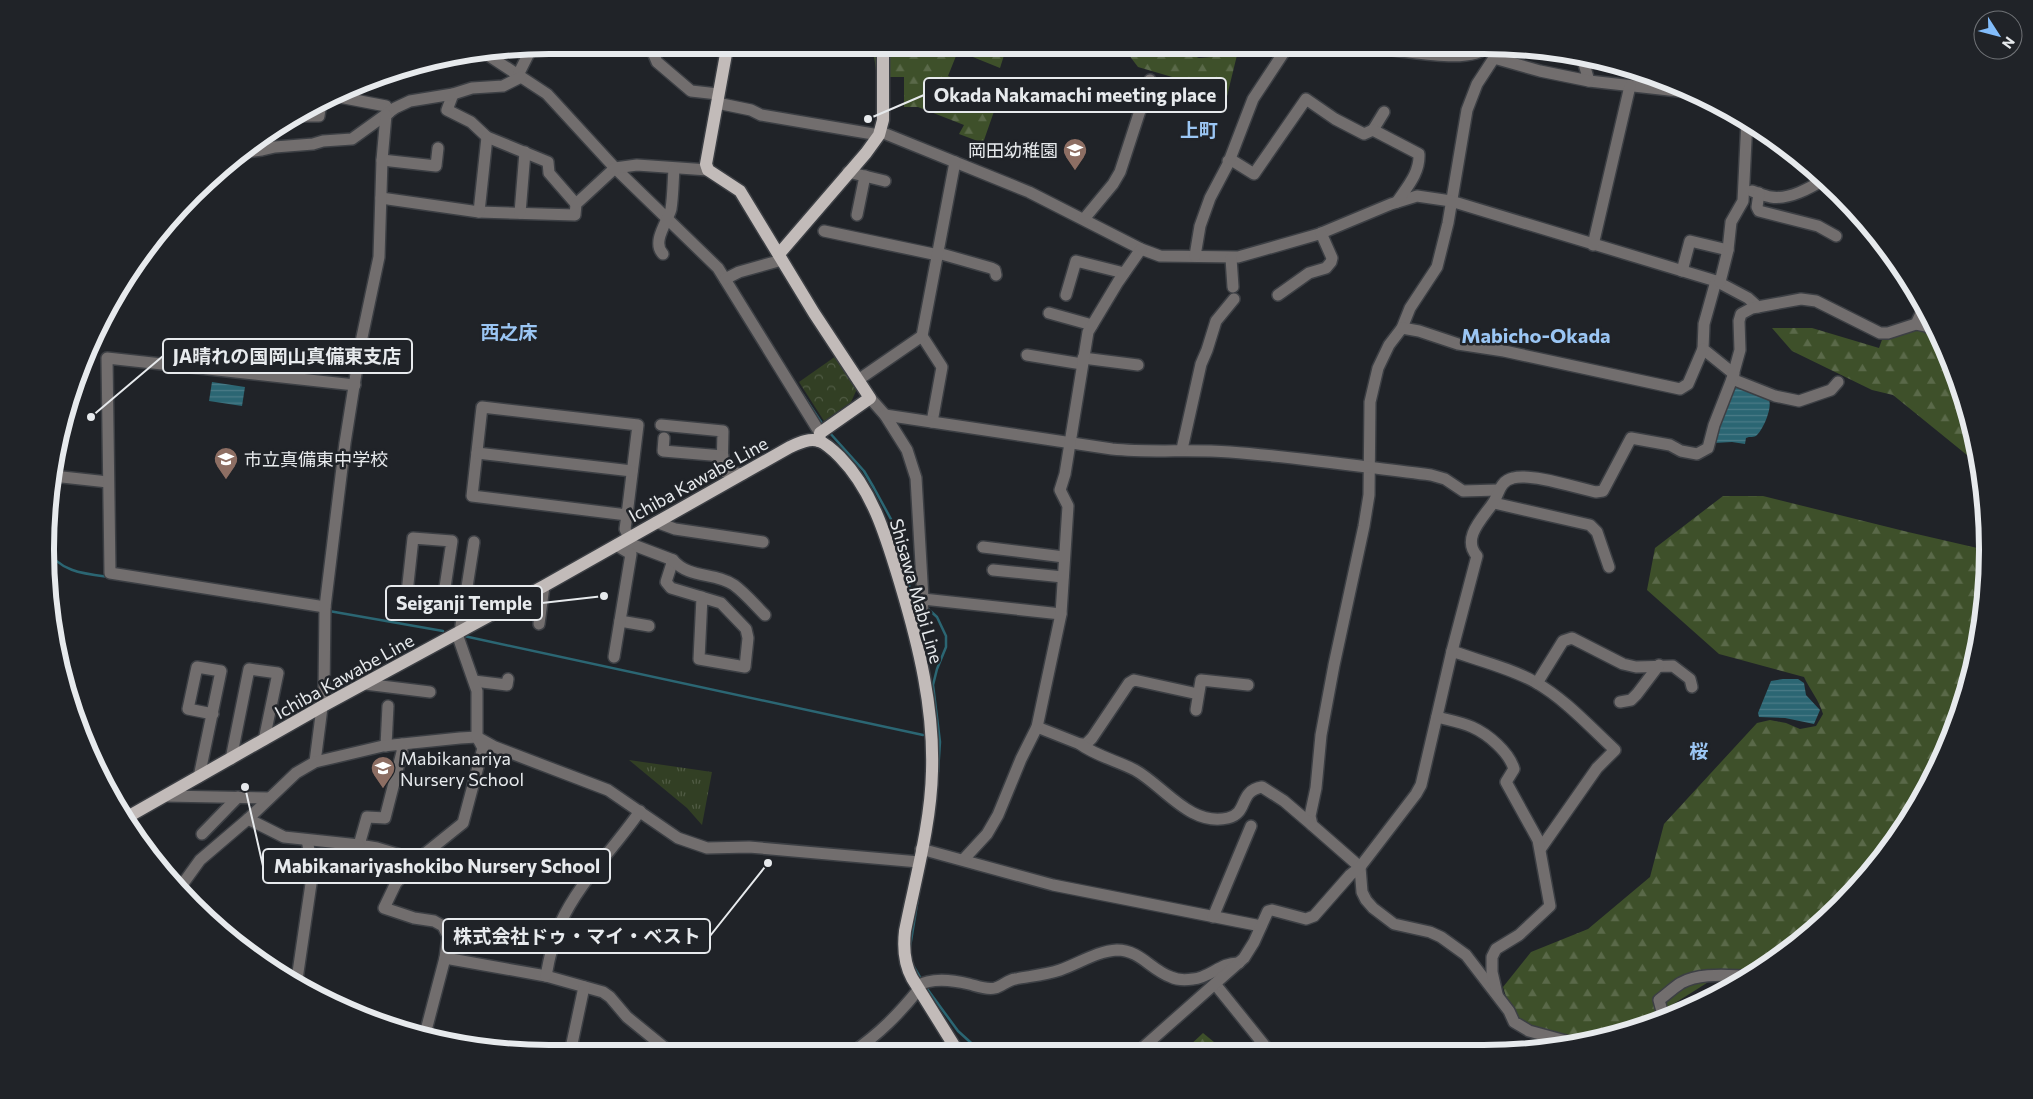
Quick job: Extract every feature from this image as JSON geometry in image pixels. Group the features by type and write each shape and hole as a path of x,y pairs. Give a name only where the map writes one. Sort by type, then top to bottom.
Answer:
{"main road":[{"path":"726,54 706,164 708,170 740,191 870,398 820,437"},
{"path":"780,257 880,134 883,120 884,54"},
{"name":"Ichiba Kawabe Line","path":"131,815 801,442 820,437"},
{"name":"Shisawa Mabi Line","path":"820,437 842,460 872,504 887,539 912,624 928,703 932,740 932,772 925,850 919,862 904,943 908,970 920,985 954,1045"}],"street":[{"path":"654,54 657,62 691,91 717,98 760,115 880,134 1029,192 1142,249 1160,256 1231,258 1263,252 1321,233 1416,196 1451,201 1718,282 1748,298 1758,307"},
{"path":"1195,256 1200,226 1210,198 1228,161 1253,99 1283,54"},
{"path":"1433,54 1454,56 1476,54"},
{"path":"1312,825 1310,816 1316,788 1322,735 1334,665 1369,495 1370,402 1378,368 1389,345 1402,328 1410,308 1437,268 1442,252 1467,110 1477,84 1496,54"},
{"path":"255,151 313,144 323,140 352,139 410,100 453,94 472,88 503,86 520,73 528,55"},
{"path":"492,57 520,73 547,94 728,278 820,437"},
{"path":"1494,58 1540,71 1589,81 1671,90"},
{"path":"1584,64 1589,81"},
{"path":"1084,219 1114,184 1120,172 1150,80"},
{"path":"1593,245 1630,86"},
{"path":"453,94 447,110 471,122 487,137 548,162 549,173 576,204"},
{"path":"315,762 324,692 325,607 345,443 361,342 379,257 382,160 388,114 386,106 345,98"},
{"path":"1228,161 1233,161 1254,174 1306,99 1335,119 1364,134 1373,130 1384,112"},
{"path":"309,116 319,116 320,110"},
{"path":"1402,328 1419,331 1458,344 1680,389 1688,384 1703,349 1704,324 1728,250 1731,222 1743,201 1746,129"},
{"path":"1373,130 1419,154 1420,162 1415,175 1397,202"},
{"path":"480,212 487,137"},
{"path":"382,160 436,166 438,148"},
{"path":"520,213 525,152"},
{"path":"932,422 942,367 922,336 955,162"},
{"path":"381,198 480,212 575,215 576,204 619,167 637,165 708,170"},
{"path":"663,254 659,246 668,215 674,168"},
{"path":"848,172 885,181"},
{"path":"857,215 865,176"},
{"path":"1743,188 1771,197 1783,198 1817,184"},
{"path":"1759,193 1757,207 1759,211 1818,226 1836,236"},
{"path":"824,231 938,254 991,268 995,270 996,275"},
{"path":"1278,295 1310,273 1326,268 1332,262 1321,233"},
{"path":"1682,271 1690,241 1728,250"},
{"path":"963,860 987,834 998,815 1021,758 1037,727 1061,614 1068,506 1060,490 1065,474 1088,332 1124,273 1142,249"},
{"path":"728,278 780,257"},
{"path":"1231,258 1233,286"},
{"path":"1066,295 1076,261 1124,273"},
{"path":"1146,1045 1239,963 1254,942 1268,910 1306,919 1314,916 1350,875 1360,867 1421,786 1452,651 1477,556 1473,552 1470,542 1474,530 1488,508 1494,503 1498,490 1512,478 1524,477 1596,492 1603,491 1631,438 1670,445 1682,451 1697,454 1703,452 1708,448 1740,350 1738,321 1741,314 1758,307 1800,299 1816,301 1880,332 1888,333 1916,324 1926,326"},
{"path":"1182,450 1200,364 1207,350 1216,321 1234,300"},
{"path":"1049,313 1092,325"},
{"path":"1916,324 1920,315"},
{"path":"858,380 922,336"},
{"path":"1703,349 1733,376 1775,396 1799,401 1831,390 1838,382"},
{"path":"1027,355 1138,365"},
{"path":"325,607 110,573 107,358 355,385"},
{"path":"870,398 885,416 907,450 916,478 922,603 912,624"},
{"path":"614,657 631,554 622,541 626,515 638,425 482,407 472,496 626,515"},
{"path":"885,416 1070,444 1137,452 1182,450 1230,452 1368,468 1445,479 1463,490 1498,490"},
{"path":"661,426 723,431 722,471 743,474"},
{"path":"664,438 663,451 723,456"},
{"path":"477,453 632,471"},
{"path":"59,477 108,482"},
{"path":"1494,503 1590,525 1596,532 1609,567"},
{"path":"656,522 674,529 763,542"},
{"path":"442,606 452,541 413,538 406,602 464,610"},
{"path":"622,541 673,560 679,567 689,572 733,584 765,615"},
{"path":"426,1029 445,958 448,936 443,926 434,921 414,918 384,908 396,883 418,860 462,823 483,748 477,737 477,691 459,633 474,542"},
{"path":"983,547 1064,557"},
{"path":"673,560 666,582 671,588 702,597 721,603 746,629 748,638 745,668 699,659 702,597"},
{"path":"992,570 1063,577"},
{"path":"539,624 544,586"},
{"path":"922,603 1061,614"},
{"path":"620,621 649,626"},
{"path":"1537,683 1563,641 1572,638 1624,664 1636,667 1674,666 1690,679 1692,687"},
{"path":"1452,651 1514,671 1537,683 1576,714 1615,750 1597,768 1541,848"},
{"path":"1620,702 1631,700 1659,665"},
{"path":"231,759 249,669 278,672 264,740"},
{"path":"474,682 507,685 508,679"},
{"path":"1080,744 1086,744 1092,738 1129,683 1134,680 1198,694"},
{"path":"1196,710 1201,680 1248,685"},
{"path":"365,684 430,692"},
{"path":"386,746 388,706"},
{"path":"199,777 213,714"},
{"path":"1437,717 1472,727 1491,739 1505,754 1514,769 1506,782 1541,848 1550,906 1519,935 1496,949 1492,957 1492,972 1498,997"},
{"path":"1037,727 1115,760 1155,783 1170,798 1204,817 1217,820 1230,817 1240,810 1247,793 1254,788 1262,787 1284,801 1360,867 1362,892 1373,908 1394,924 1430,932 1441,937 1466,955 1498,997 1514,1022 1529,1031 1559,1039"},
{"path":"183,883 200,860 248,819 296,773 315,762 386,746 477,737 495,747 608,790 678,838 706,848 749,847 919,862"},
{"path":"358,845 367,817 385,818 402,752 402,744"},
{"path":"166,796 268,798"},
{"path":"202,834 238,797"},
{"path":"546,976 554,940 560,924 590,875 640,811"},
{"path":"248,819 284,837 377,848 418,860"},
{"path":"1213,917 1252,826"},
{"path":"297,976 313,870 307,840"},
{"path":"925,850 1053,885 1261,926"},
{"path":"863,1045 882,1031 920,985 931,980 958,982 986,989 995,988 1013,979 1046,975 1091,957 1118,950 1141,957 1172,978 1196,979 1222,966 1239,963"},
{"path":"445,958 546,976 603,992 610,997 627,1017 661,1045"},
{"path":"1662,1012 1659,1000 1682,983 1696,978 1711,976 1736,976"},
{"path":"1215,984 1263,1045"},
{"path":"572,1045 584,987"}],"green space":[{"path":"862,54 957,54 948,76 993,94 998,100 983,143 959,134 964,125 918,107 904,107 904,77 887,77 876,70 874,56 862,57"},
{"path":"965,54 1004,54 1000,68"},
{"path":"1128,54 1189,54 1199,58 1237,54 1227,96 1179,84 1179,79 1138,67"},
{"path":"1772,328 1812,328 1879,348 1883,337 1906,330 1912,329 1930,333 1953,390 1971,458 1893,395 1872,390 1792,351"},
{"path":"836,356 857,389 851,402 824,421 799,382"},
{"path":"1723,496 1763,496 1979,548 1978,582 1970,646 1953,709 1928,769 1896,825 1877,851 1834,900 1785,943 1759,962 1728,980 1710,981 1659,1013 1643,1019 1568,1038 1531,1029 1517,1020 1508,1003 1503,987 1531,952 1588,929 1650,877 1664,824 1757,723 1770,720 1786,723 1800,729 1816,726 1823,714 1804,677 1719,654 1647,590 1655,548"},
{"path":"629,760 712,772 702,825 687,808"},
{"path":"1203,1033 1218,1045 1190,1045"},
{"path":"1528,1034 1551,1041 1548,1041 1537,1042"}],"water":[{"path":"212,382 245,387 242,406 209,401"},
{"path":"1737,386 1757,392 1768,398 1770,406 1765,423 1757,435 1746,438 1745,444 1732,442 1714,443 1734,388"},
{"path":"1798,679 1804,683 1806,695 1820,710 1814,724 1785,718 1759,717 1758,713 1771,681"},
{"path":"1709,991 1690,1000 1700,994"}],"waterway":[{"path":"803,395 823,425"},
{"path":"829,432 864,471 892,521 899,541 910,589 920,602"},
{"path":"54,559 65,567 82,573 109,577"},
{"path":"926,607 937,617 946,636 946,647 933,685 940,742 938,772"},
{"path":"329,611 443,631"},
{"path":"464,636 923,735"},
{"path":"910,947 918,898"},
{"path":"914,967 921,979"},
{"path":"925,986 958,1031 973,1045"}],"place":[{"name":"Okada Nakamachi meeting place","path":"868,119"},
{"name":"岡田幼稚園","path":"1075,171"},
{"name":"JA晴れの国岡山真備東支店","path":"91,417"},
{"name":"市立真備東中学校","path":"226,480"},
{"name":"Seiganji Temple","path":"604,596"},
{"name":"Mabikanariyashokibo Nursery School","path":"245,787"},
{"name":"Mabikanariya Nursery School","path":"383,789"},
{"name":"株式会社ドゥ・マイ・ベスト","path":"768,863"}],"district":[{"name":"上町","path":"1199,129"},
{"name":"西之床","path":"509,331"},
{"name":"Mabicho-Okada","path":"1536,335"},
{"name":"桜","path":"1699,750"}]}
